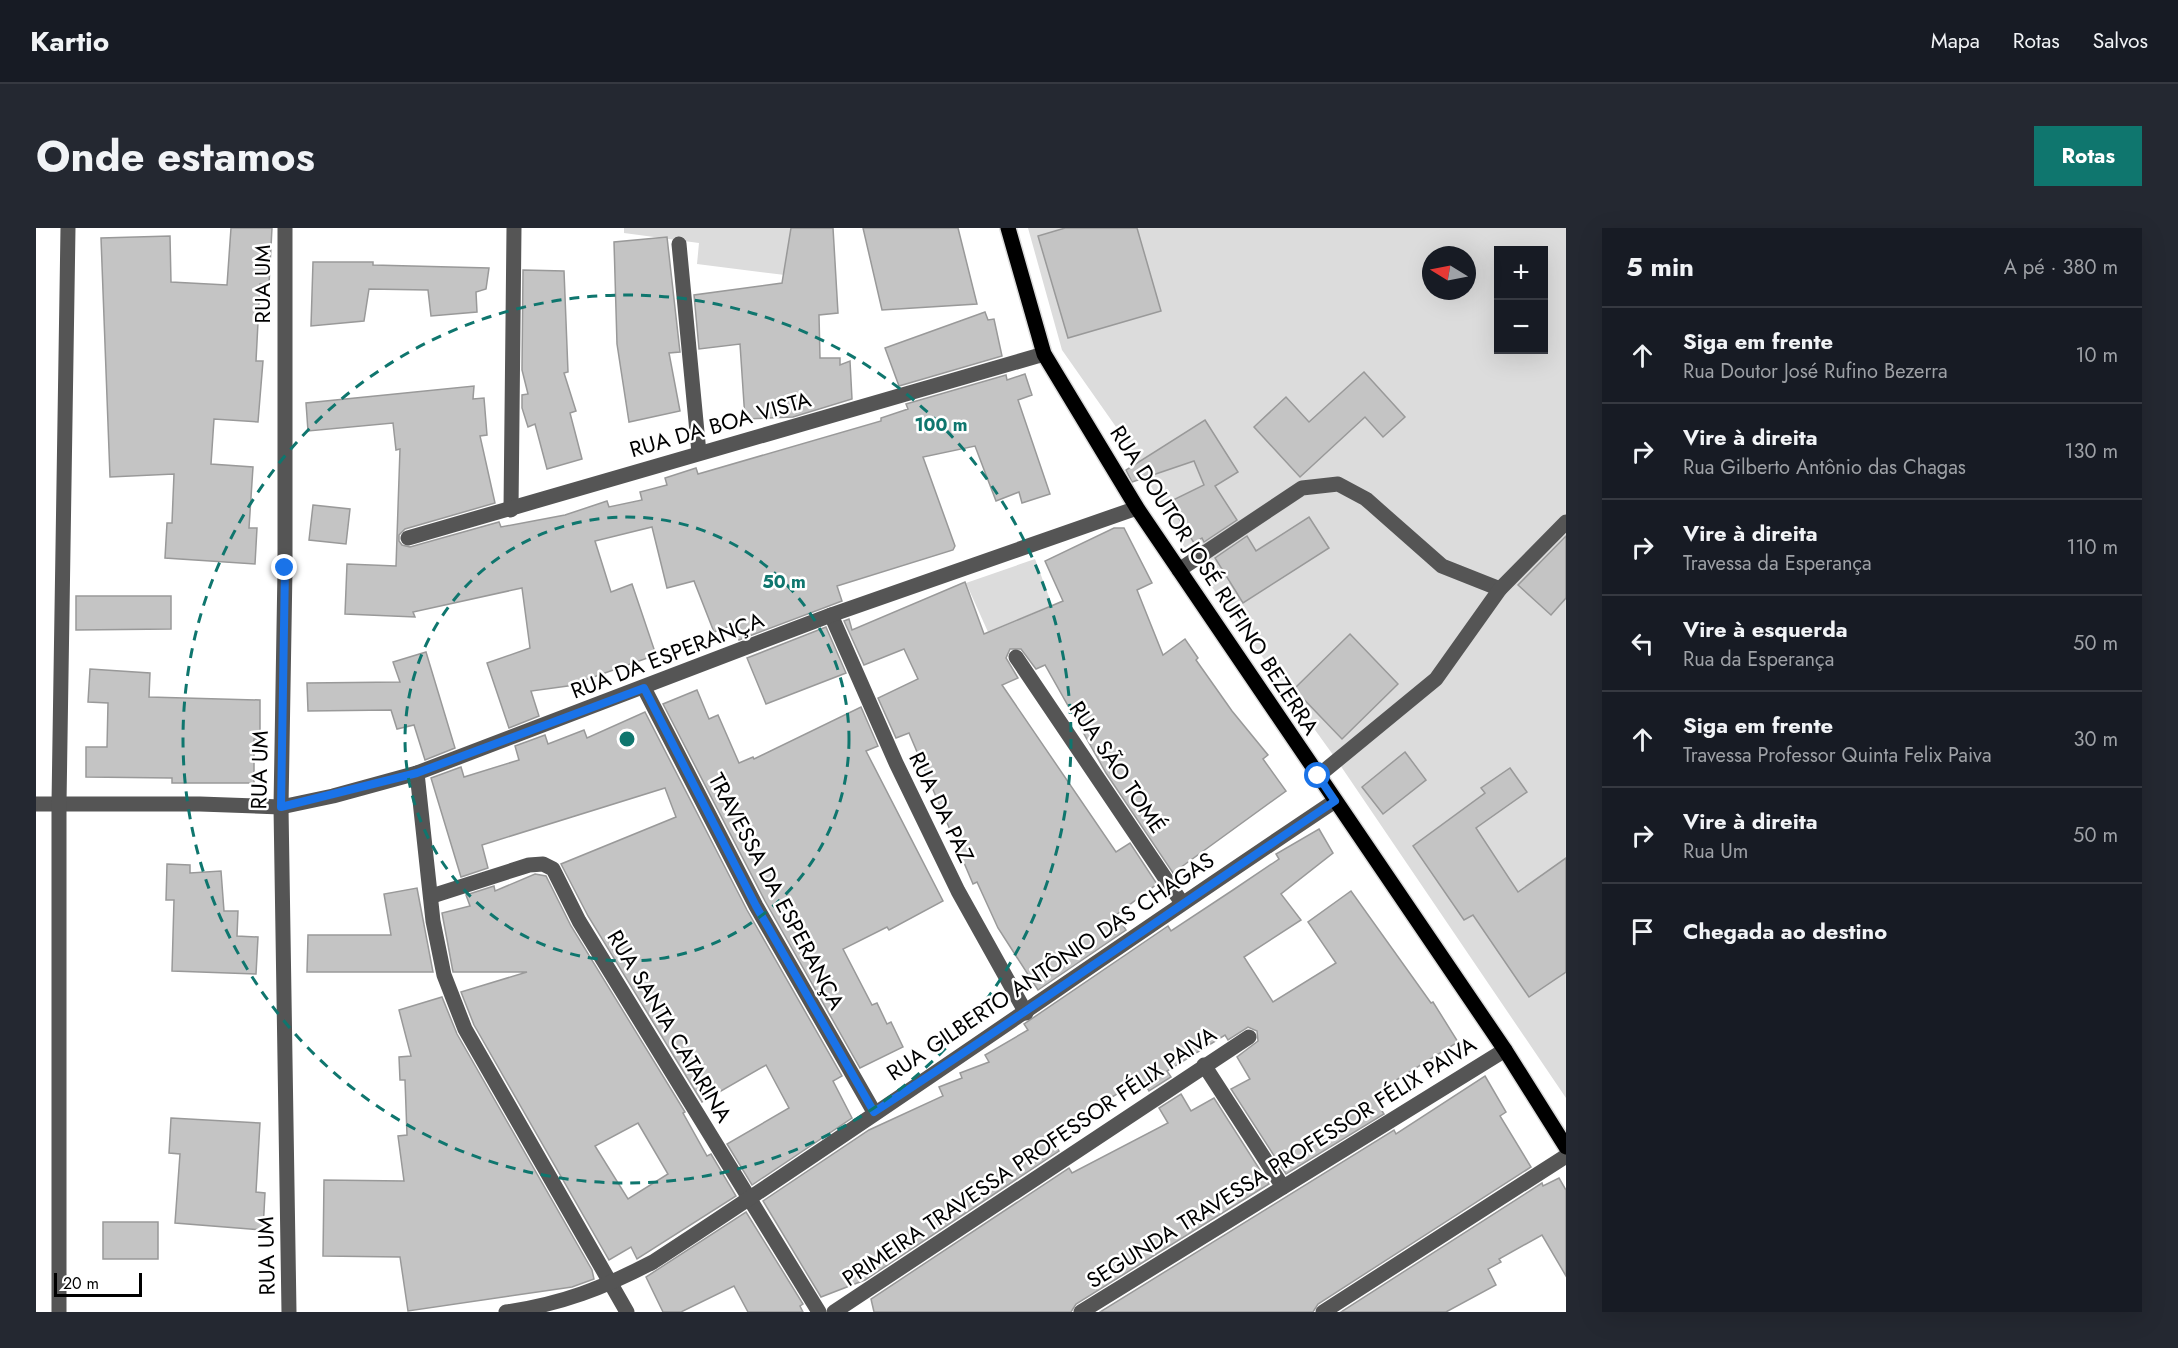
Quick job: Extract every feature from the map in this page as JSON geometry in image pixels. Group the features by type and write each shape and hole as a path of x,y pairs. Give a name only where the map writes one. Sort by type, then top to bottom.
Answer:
{"main road":[{"name":"RUA DOUTOR JOSÉ RUFINO BEZERRA","path":"1008,228 1044,354 1137,508 1505,1050 1566,1147"}],"street":[{"path":"59,1312 60,803 68,228"},
{"name":"RUA UM","path":"285,228 285,568 281,807 289,1312"},
{"path":"511,510 514,228"},
{"path":"679,244 699,453"},
{"name":"RUA DA BOA VISTA","path":"408,538 1044,354"},
{"path":"1179,570 1302,489 1338,484 1366,500 1442,566 1500,589"},
{"name":"RUA DA ESPERANÇA","path":"36,804 281,807 417,773 831,615 1137,508"},
{"path":"1318,776 1436,679 1500,589 1566,522"},
{"name":"RUA DA PAZ","path":"831,615 896,763 952,880 1026,1013"},
{"name":"RUA SÃO TOMÉ","path":"1016,657 1182,903"},
{"name":"TRAVESSA DA ESPERANÇA","path":"644,688 756,906 874,1112"},
{"path":"417,773 434,921 444,975 465,1029 627,1312"},
{"name":"RUA GILBERTO ANTÔNIO DAS CHAGAS","path":"506,1312 549,1306 612,1284 653,1262 874,1112 1026,1013 1182,903 1335,801"},
{"name":"RUA SANTA CATARINA","path":"432,896 530,865 543,864 553,869 579,921 819,1312"},
{"name":"PRIMEIRA TRAVESSA PROFESSOR FÉLIX PAIVA","path":"834,1312 1249,1037"},
{"name":"SEGUNDA TRAVESSA PROFESSOR FÉLIX PAIVA","path":"1081,1312 1505,1050"},
{"path":"1204,1065 1283,1187"},
{"path":"1323,1312 1566,1156"}],"shaded area":[{"path":"624,228 791,228 785,275 697,264 699,243 624,233"},
{"path":"1028,228 1566,228 1566,1098 1336,759 1188,554 1128,444 1062,350"},
{"path":"1035,559 1052,605 988,632 966,583"}],"building":[{"path":"231,228 272,228 269,284 260,284 256,361 263,361 258,422 214,419 211,464 253,467 249,528 257,528 255,564 165,558 167,523 172,523 174,474 110,477 101,238 170,236 171,282 227,285"},
{"path":"791,228 833,228 838,313 819,315 820,358 840,358 840,365 850,361 852,399 793,417 745,419 740,344 699,349 694,295 782,283"},
{"path":"863,228 958,228 977,304 882,310"},
{"path":"1065,228 1137,228 1161,311 1068,338 1038,236"},
{"path":"667,237 680,352 669,353 680,411 629,422 617,344 614,242"},
{"path":"313,262 373,262 373,265 489,268 486,289 476,292 477,312 431,316 428,290 369,289 364,321 311,326"},
{"path":"523,270 564,271 568,372 564,373 576,411 570,413 582,459 547,469 535,424 528,427 522,408 522,395 528,394 522,370"},
{"path":"985,312 988,320 994,319 1002,356 899,386 885,348"},
{"path":"1364,372 1405,417 1383,437 1365,417 1300,477 1254,427 1286,397 1309,422"},
{"path":"1025,374 1032,395 1018,400 1050,494 1022,503 1019,492 996,501 975,446 923,457 955,546 953,550 837,586 842,601 739,640 733,625 714,632 694,581 667,588 652,527 595,541 611,592 632,584 656,655 582,681 582,684 531,691 539,716 509,728 487,663 530,648 522,588 413,612 415,617 345,614 347,564 396,566 400,449 396,450 393,423 308,431 306,403 474,386 473,399 484,398 487,435 480,436 495,503 405,529 399,535 399,541 402,545 410,547 499,522 501,527 565,515 607,501 609,507 642,500 640,492 667,485 665,478 696,468 698,474 881,421 881,418 908,409 906,404 1006,375 1007,380"},
{"path":"1205,420 1238,472 1215,486 1237,520 1204,542 1202,538 1194,543 1169,502 1204,485 1194,461 1132,482 1126,470"},
{"path":"313,505 350,509 346,544 309,540"},
{"path":"1309,517 1329,548 1243,603 1215,558 1247,536 1256,551"},
{"path":"1114,528 1124,528 1152,583 1137,590 1163,655 1185,639 1198,658 1196,660 1232,711 1268,755 1263,759 1286,791 1173,873 1106,773 1045,665 1036,669 1021,649 1010,649 1006,658 1018,678 1002,685 1116,852 1130,843 1157,884 1116,915 1126,930 1038,990 998,928 977,882 973,884 909,733 896,738 878,698 918,679 904,649 864,665 844,621 849,619 852,630 965,582 984,634 1063,601 1045,561"},
{"path":"1566,536 1566,598 1551,615 1518,585"},
{"path":"76,596 171,596 171,629 76,630"},
{"path":"826,627 846,673 766,704 747,658"},
{"path":"1350,634 1398,684 1342,739 1294,689"},
{"path":"426,652 455,748 425,760 414,725 397,729 391,710 308,711 307,683 400,682 393,662"},
{"path":"90,669 150,673 149,697 260,700 260,739 254,739 254,783 172,783 172,778 86,777 86,747 107,747 108,703 88,702"},
{"path":"697,690 709,719 718,715 739,763 753,757 754,759 861,707 878,746 866,751 943,901 889,930 887,927 843,949 872,1005 877,1003 887,1024 891,1022 903,1047 860,1068 765,901 663,704"},
{"path":"645,712 747,910 842,1076 833,1081 852,1118 752,1185 727,1144 789,1108 766,1065 702,1102 588,916 561,864 676,817 665,788 482,845 488,868 461,877 431,778 461,767 464,777 519,760 515,746 545,735 548,744 584,730 587,738"},
{"path":"1405,752 1426,780 1383,814 1362,787"},
{"path":"1510,768 1527,792 1476,828 1518,892 1566,858 1566,972 1529,997 1473,915 1464,920 1413,846 1485,793 1481,788"},
{"path":"1319,829 1333,853 1281,894 1301,920 1244,957 1273,1002 1336,963 1308,922 1351,891 1431,1003 1433,1002 1458,1042 1372,1095 1384,1114 1286,1174 1231,1089 1250,1079 1237,1057 1258,1041 1257,1031 1248,1027 1228,1040 1225,1035 1167,1071 1171,1077 1149,1091 1142,1079 1050,1134 1059,1151 865,1280 821,1297 763,1201 869,1130 943,1096 939,1087 962,1078 960,1073 989,1062 985,1055 1028,1030 1024,1024 1168,926 1171,931 1279,859 1276,854"},
{"path":"167,864 190,865 190,873 221,871 224,911 238,911 237,936 258,937 256,974 172,971 174,900 166,900"},
{"path":"535,874 546,876 571,926 685,1112 683,1113 707,1156 711,1154 736,1196 637,1259 631,1247 609,1260 474,1025 461,992 527,972 453,972 442,913 470,906 466,895 494,886 495,891","holes":["638,1123 668,1174 628,1199 595,1146"]},
{"path":"417,888 433,972 307,972 308,935 391,935 384,894"},
{"path":"442,997 457,1034 592,1270 594,1279 572,1287 408,1311 400,1257 323,1256 324,1180 404,1181 398,1136 407,1135 405,1080 400,1080 399,1057 411,1056 399,1010"},
{"path":"1485,1076 1506,1112 1500,1116 1531,1167 1318,1304 1313,1312 1100,1312 1394,1130 1396,1134"},
{"path":"1181,1094 1191,1111 1214,1098 1269,1184 1076,1304 1071,1312 874,1312 871,1299 1069,1168 1072,1173 1168,1123 1159,1108"},
{"path":"171,1118 260,1123 256,1192 265,1193 263,1230 175,1223 180,1154 169,1153"},
{"path":"1559,1178 1566,1190 1566,1276 1542,1235 1499,1259 1501,1262 1488,1269 1496,1285 1446,1312 1341,1312 1542,1183 1543,1186"},
{"path":"746,1212 803,1304 800,1306 803,1312 748,1312 734,1286 681,1312 663,1312 646,1277"},
{"path":"103,1222 158,1222 158,1259 103,1259"}],"route":[{"path":"285,568 281,807 333,796 417,773 644,688 756,906 874,1112 1026,1013 1182,903 1335,801 1318,776"}]}
